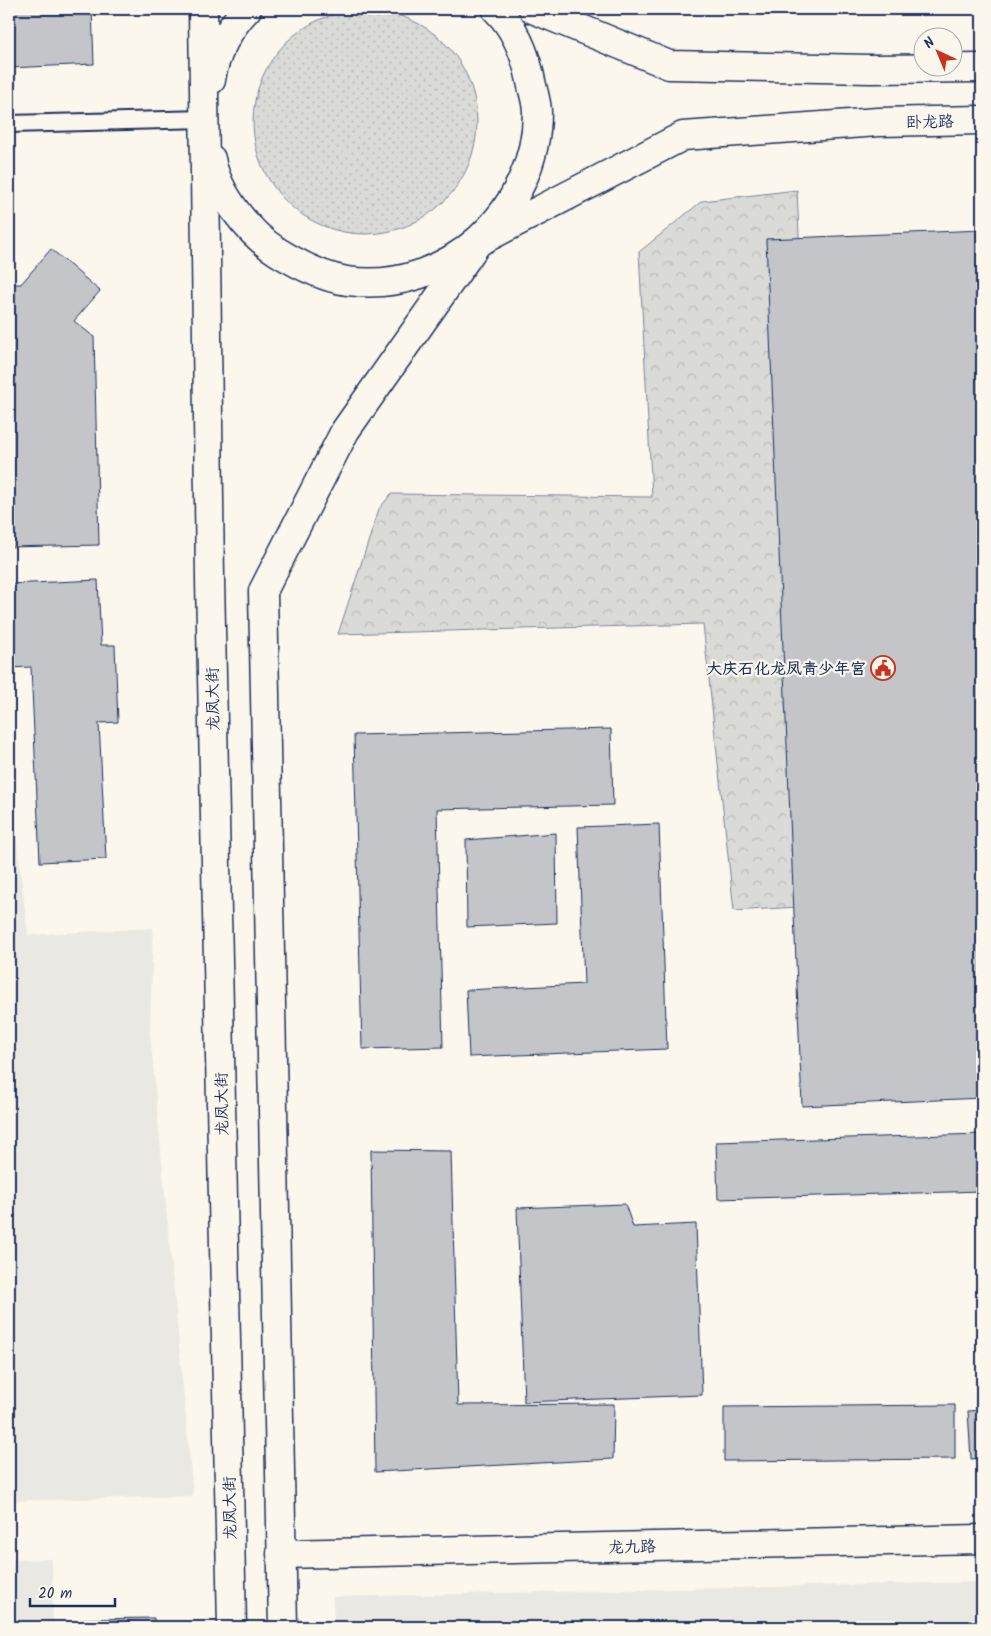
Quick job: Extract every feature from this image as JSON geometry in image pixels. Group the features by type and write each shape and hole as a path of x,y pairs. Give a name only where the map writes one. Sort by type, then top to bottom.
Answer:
{"main road":[{"path":"203,9 205,119 212,165 232,208 263,242 302,268 347,281 394,280 439,267 478,242"},
{"path":"205,119 212,67 236,20 247,9"},
{"path":"283,1627 263,591 345,431 478,242 511,205 531,160 537,111 528,63 506,19 496,9"},
{"path":"533,9 669,64 870,69 982,68"},
{"name":"龙凤大街","path":"205,119 210,580 232,1627"},
{"name":"卧龙路","path":"478,242 683,136 878,122 982,120"},
{"name":"龙九路","path":"282,1554 982,1539"}],"lane":[{"path":"9,124 205,119"}],"shaded area":[{"path":"9,775 28,935 153,928 150,1033 193,1496 9,1501"},
{"path":"52,1559 53,1627 9,1627 9,1560"},
{"path":"982,1582 982,1627 334,1627 333,1597"}],"green space":[{"path":"365,10 387,12 418,23 436,35 452,51 464,69 472,89 477,122 475,144 464,175 452,193 436,209 418,221 398,229 365,234 343,232 312,221 294,209 278,193 266,175 258,155 253,122 255,100 266,69 278,51 294,35 312,23 332,15"},
{"path":"797,190 829,905 734,911 703,624 338,634 379,509 391,494 652,497 639,252 702,201"}],"building":[{"path":"9,9 92,9 94,64 9,68"},
{"name":"大庆石化龙凤青少年宫","path":"982,230 982,1098 802,1106 766,239"},
{"path":"51,249 100,291 74,321 94,337 99,545 9,547 9,284 21,284"},
{"path":"98,580 101,645 115,645 118,722 99,723 106,859 40,862 31,667 9,668 9,584"},
{"path":"611,729 613,805 437,809 443,1047 362,1049 354,735"},
{"path":"659,824 667,1049 469,1057 466,990 584,984 578,827"},
{"path":"556,833 557,923 467,927 466,840"},
{"path":"982,1134 982,1191 718,1199 716,1142"},
{"path":"371,1150 451,1151 458,1405 614,1404 613,1459 375,1472"},
{"path":"625,1204 633,1227 696,1224 702,1395 524,1402 517,1208"},
{"path":"955,1405 955,1459 724,1461 724,1407"},
{"path":"982,1410 982,1458 971,1459 968,1411"},
{"path":"154,1618 154,1627 84,1627 84,1619"}],"place":[{"name":"大庆石化龙凤青少年宫","path":"883,668"}]}
